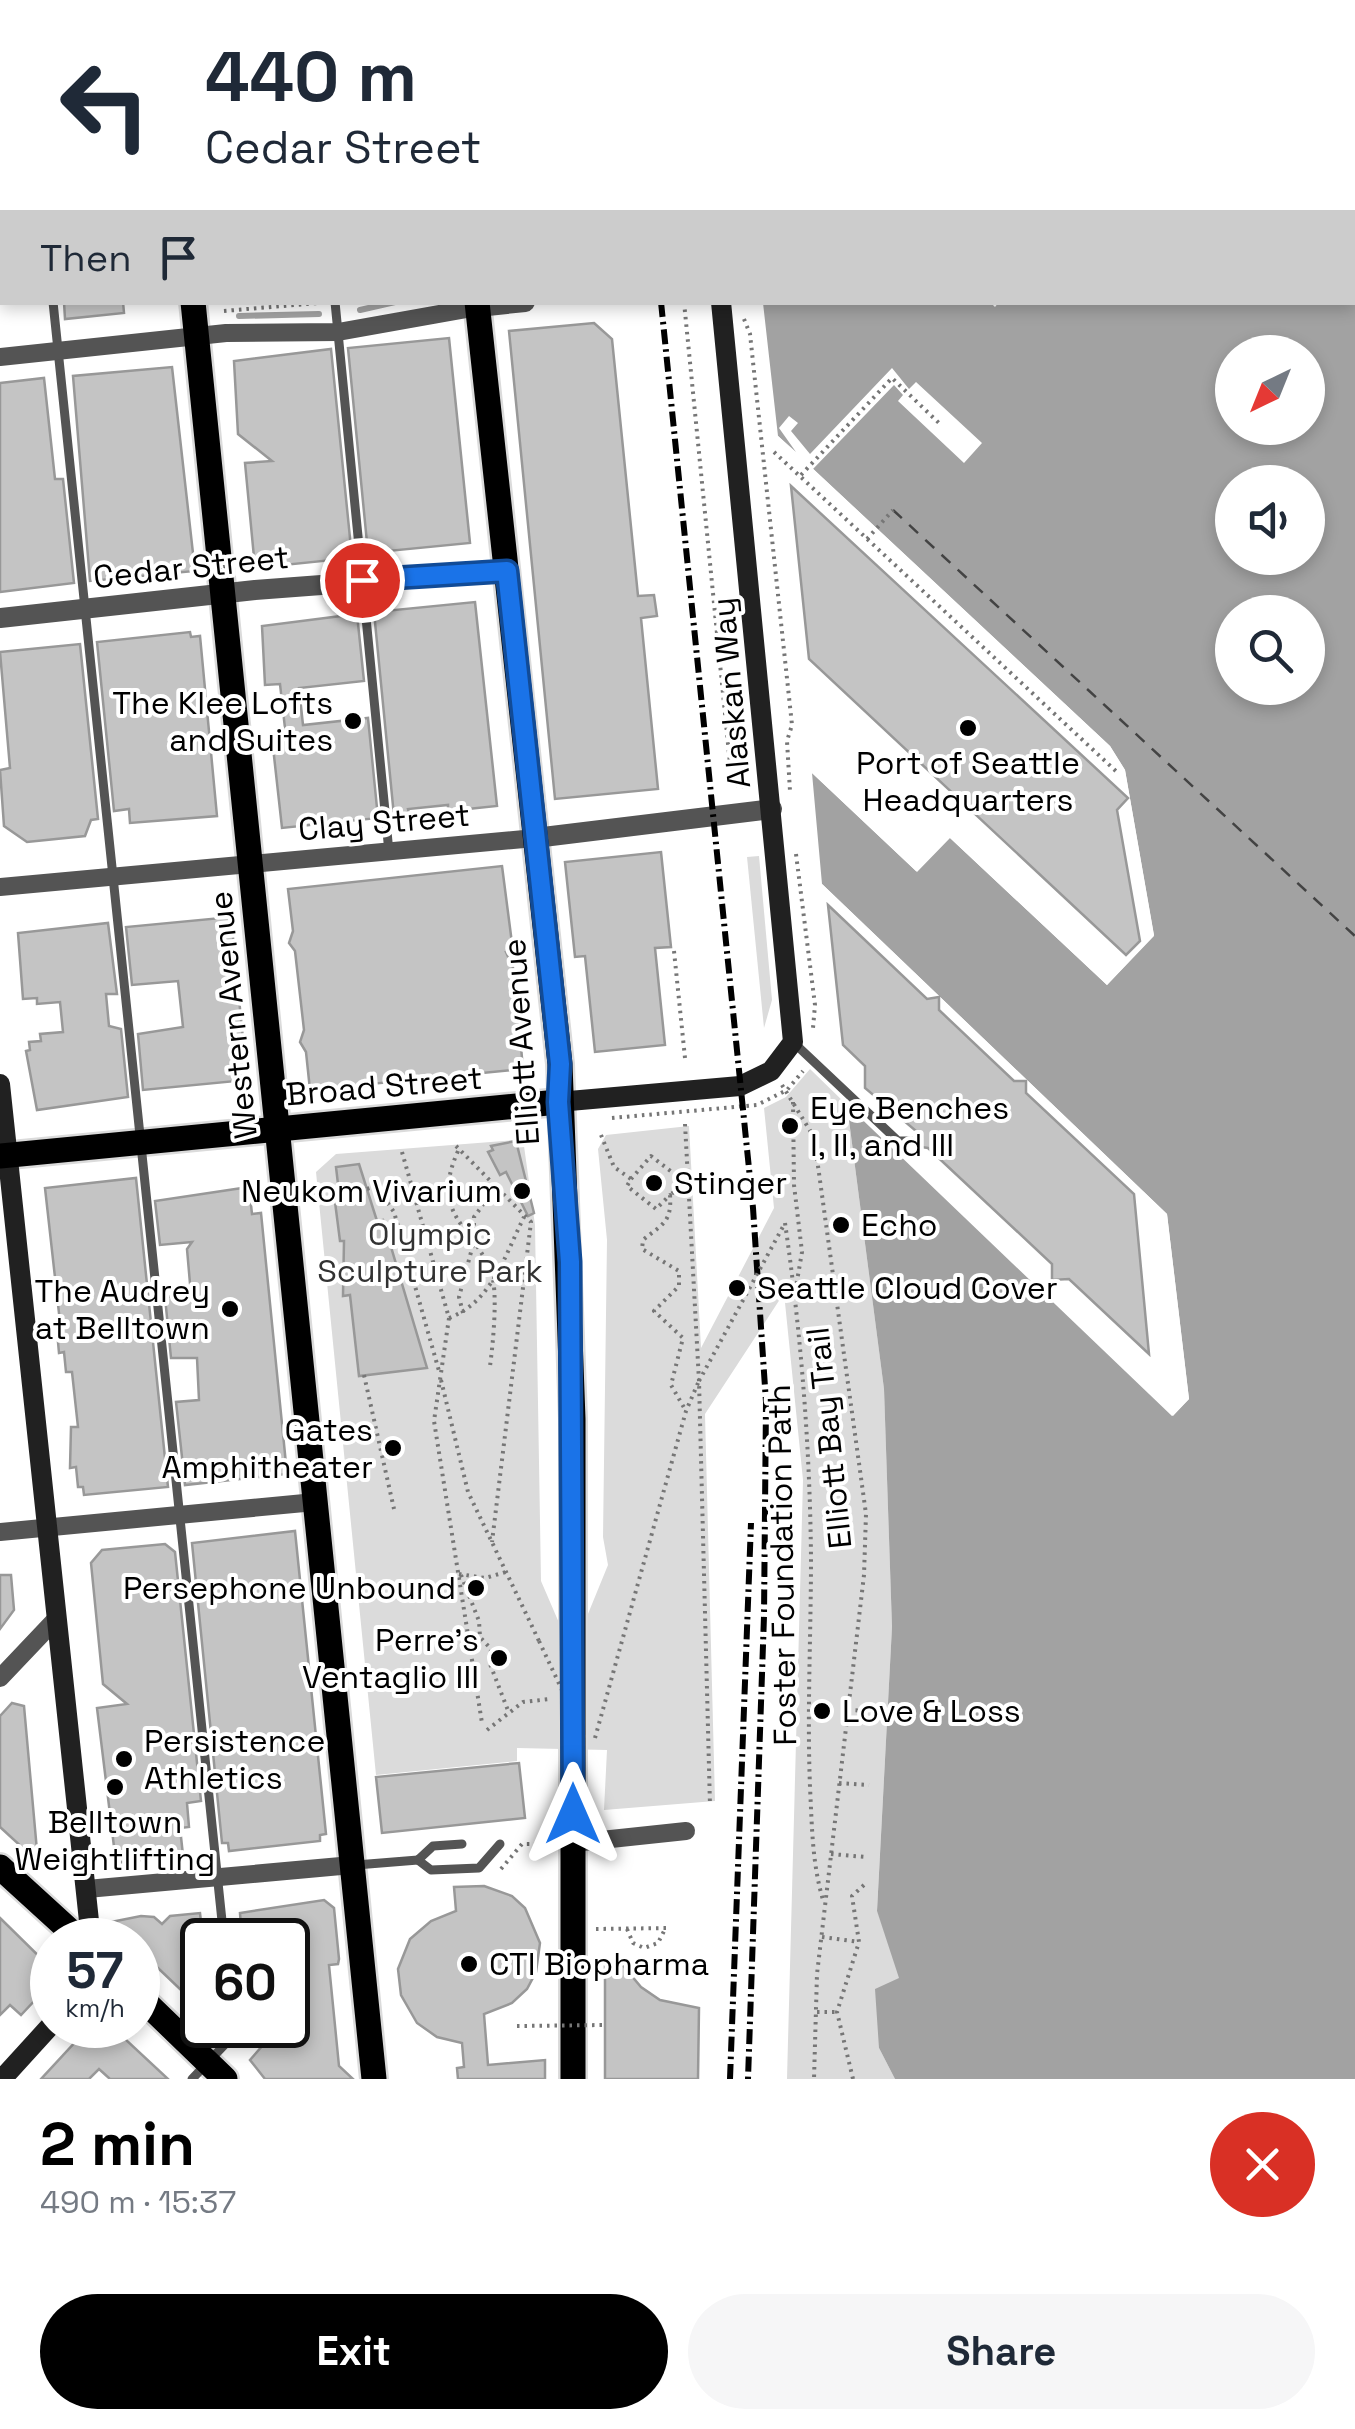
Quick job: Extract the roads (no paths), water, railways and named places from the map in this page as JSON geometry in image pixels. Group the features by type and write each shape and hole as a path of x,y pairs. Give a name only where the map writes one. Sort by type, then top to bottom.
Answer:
{"main road":[{"name":"Western Avenue","path":"194,305 374,2079"},
{"name":"Elliott Avenue","path":"478,305 560,1064 558,1102 570,1262 560,1844 573,2079"},
{"name":"Alaskan Way","path":"721,305 794,1042"},
{"name":"Broad Street","path":"4,1156 740,1086 771,1071 794,1042"},
{"path":"0,1084 4,1156 89,1918"},
{"path":"1,1870 55,1918"},
{"path":"160,2020 208,2074"},
{"path":"2,2079 30,2048"}],"street":[{"path":"0,357 197,336 338,332 478,305"},
{"name":"Cedar Street","path":"0,618 362,580 507,571"},
{"name":"Clay Street","path":"0,888 535,838 772,808"},
{"path":"0,1532 314,1502"},
{"path":"0,1678 57,1618"},
{"path":"560,1844 686,1831"},
{"path":"87,1890 352,1865"}],"lane":[{"path":"52,305 222,1918"},
{"path":"335,305 388,852"},
{"path":"794,1042 898,1141 916,1140"},
{"path":"352,1865 418,1860 433,1846 462,1844"},
{"path":"418,1860 431,1870 480,1868 500,1844"},
{"path":"208,2074 225,2048"}],"waterway":[{"path":"360,310 382,305"},
{"path":"239,316 319,314"}],"railway":[{"path":"661,305 753,1208 766,1402 764,1616 748,2079"},
{"path":"730,2079 751,1523"}],"place":[{"name":"The Klee Lofts and Suites","path":"353,721"},
{"name":"Port of Seattle Headquarters","path":"968,728"},
{"name":"Eye Benches I, II, and III","path":"790,1126"},
{"name":"Stinger","path":"654,1183"},
{"name":"Neukom Vivarium","path":"522,1191"},
{"name":"Echo","path":"841,1225"},
{"name":"Seattle Cloud Cover","path":"737,1288"},
{"name":"The Audrey at Belltown","path":"230,1309"},
{"name":"Gates Amphitheater","path":"393,1448"},
{"name":"Persephone Unbound","path":"476,1588"},
{"name":"Perre’s Ventaglio III","path":"499,1658"},
{"name":"Love & Loss","path":"822,1711"},
{"name":"Persistence Athletics","path":"124,1759"},
{"name":"Belltown Weightlifting","path":"115,1787"},
{"name":"CTI Biopharma","path":"469,1964"}],"park label":[{"name":"Olympic Sculpture Park","path":"430,1252"}]}
